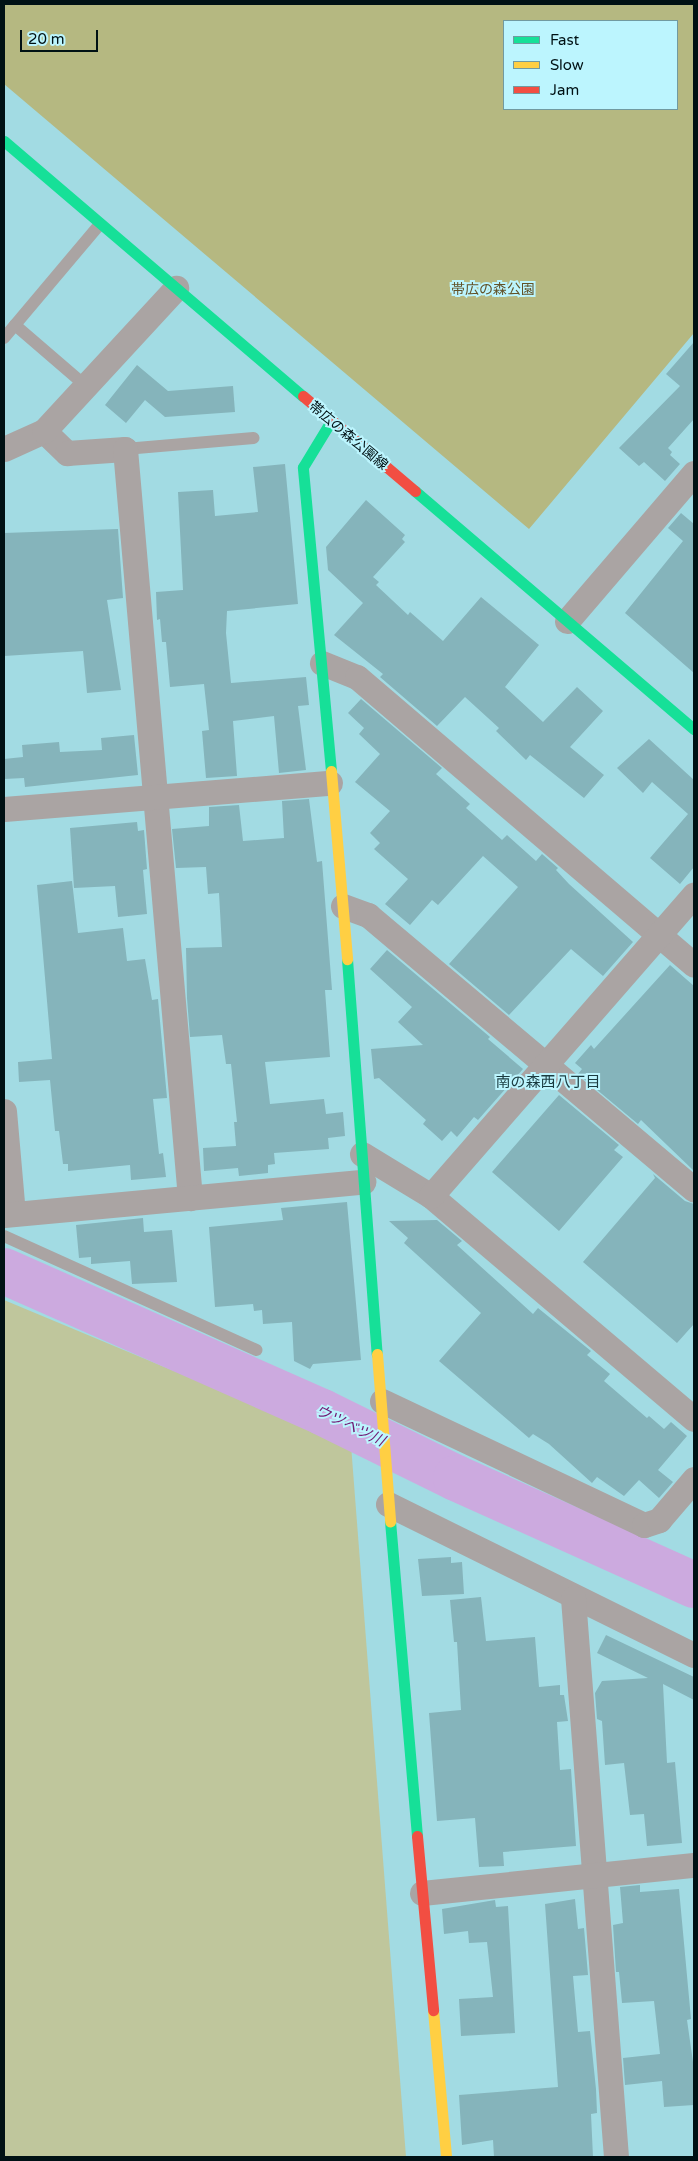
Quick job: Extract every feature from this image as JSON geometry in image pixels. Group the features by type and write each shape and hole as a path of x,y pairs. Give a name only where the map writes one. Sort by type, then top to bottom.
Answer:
{"street":[{"name":"帯広の森公園線","path":"4,141 331,422 693,726"},
{"path":"4,449 44,431 87,387 176,288"},
{"path":"331,422 303,468 322,662 330,783 343,906 362,1154 362,1182 388,1474 388,1504 446,2157"},
{"path":"44,431 67,453 125,449 190,1198"},
{"path":"567,622 694,473"},
{"path":"322,662 357,677 694,965"},
{"path":"4,809 155,799 330,783"},
{"path":"431,1196 548,1066 694,894"},
{"path":"343,906 368,915 694,1190"},
{"path":"4,1111 7,1222 190,1198 362,1182"},
{"path":"362,1154 431,1196 694,1419"},
{"path":"382,1408 644,1525 659,1520 694,1479"},
{"path":"388,1504 573,1598 694,1655"},
{"path":"573,1598 596,1876 616,2157"},
{"path":"422,1893 694,1865"}],"lane":[{"path":"4,338 100,224"},
{"path":"15,325 87,387"},
{"path":"125,449 254,438"},
{"path":"7,1222 257,1350"}],"green space":[{"name":"帯広の森公園","path":"4,4 694,4 694,333 529,529 4,84"},
{"path":"4,1300 351,1445 406,2157 4,2157"}],"building":[{"path":"694,342 694,419 668,448 672,452 670,455 680,464 665,481 644,462 639,466 619,448 680,386 666,374"},
{"path":"137,365 168,391 233,386 235,412 165,417 145,400 126,423 105,405"},
{"path":"285,464 298,604 227,611 226,633 231,683 306,677 309,705 298,706 306,770 279,773 274,716 233,721 237,776 206,778 202,731 209,730 204,684 170,687 166,642 162,642 160,619 157,620 156,592 183,590 178,492 213,490 215,516 258,512 253,467"},
{"path":"366,500 405,535 402,539 405,542 373,577 379,582 376,585 408,615 410,612 443,641 481,597 539,645 505,687 543,722 577,687 603,711 570,747 604,775 584,798 530,755 526,760 496,731 499,728 465,697 437,726 380,677 383,674 334,635 363,603 328,570 326,547"},
{"path":"681,513 694,524 694,673 625,613 683,541 668,528"},
{"path":"118,529 123,598 107,600 121,690 87,693 83,651 4,656 4,533"},
{"path":"361,699 442,768 436,774 470,804 466,808 502,840 507,835 536,861 542,854 558,868 556,870 569,884 633,942 603,976 571,949 509,1015 449,964 518,887 483,856 438,905 432,900 410,925 385,904 408,879 374,849 380,843 370,833 390,811 355,782 380,754 359,734 364,728 348,713"},
{"path":"134,735 138,775 25,787 24,778 4,779 4,759 23,757 22,745 59,742 60,752 102,750 101,738"},
{"path":"649,739 694,780 694,867 680,884 650,858 688,814 652,782 643,793 617,768"},
{"path":"309,799 317,862 322,861 332,990 325,990 330,1057 265,1062 270,1104 324,1099 326,1114 343,1112 345,1136 328,1138 329,1149 274,1153 275,1164 268,1165 268,1173 239,1176 238,1168 204,1171 203,1148 236,1146 234,1122 237,1122 231,1064 226,1064 222,1035 190,1037 187,998 186,948 222,947 219,893 208,894 206,867 176,868 172,829 209,826 209,807 239,805 243,841 284,838 282,801"},
{"path":"137,822 138,831 144,830 147,869 143,870 147,914 118,917 115,886 74,888 70,828"},
{"path":"72,881 78,933 123,928 127,961 145,959 152,1000 158,999 167,1098 153,1099 159,1154 163,1153 166,1177 131,1180 130,1165 68,1171 68,1164 63,1164 59,1131 55,1131 50,1080 19,1082 18,1062 52,1059 37,885"},
{"path":"387,950 490,1037 488,1039 523,1069 478,1120 474,1117 457,1137 451,1131 442,1141 423,1124 426,1120 379,1078 374,1079 371,1049 423,1045 398,1022 412,1007 370,969"},
{"path":"670,965 694,986 694,1171 641,1120 638,1124 578,1074 582,1069 575,1063 591,1045 594,1049"},
{"path":"559,1095 619,1145 614,1150 623,1157 559,1231 492,1172"},
{"path":"653,1174 685,1201 694,1204 694,1324 677,1343 583,1262 655,1178"},
{"path":"347,1202 361,1360 313,1364 310,1369 294,1361 292,1322 263,1324 262,1310 254,1311 253,1304 215,1307 209,1227 283,1220 281,1208"},
{"path":"143,1218 144,1232 172,1230 177,1282 132,1284 130,1261 91,1264 91,1257 79,1258 76,1225"},
{"path":"437,1220 462,1241 457,1245 533,1314 538,1308 591,1351 587,1355 610,1374 604,1381 647,1418 649,1416 664,1429 671,1422 687,1436 658,1470 673,1482 659,1498 639,1480 624,1496 597,1477 592,1483 549,1444 533,1434 529,1438 439,1361 481,1313 404,1243 408,1238 389,1221"},
{"path":"451,1557 451,1563 462,1562 464,1594 422,1596 418,1559"},
{"path":"481,1597 486,1641 535,1637 539,1687 560,1685 560,1695 564,1695 568,1721 557,1722 560,1770 571,1769 576,1846 503,1852 504,1866 479,1867 475,1818 437,1821 429,1713 461,1710 457,1642 454,1642 450,1600"},
{"path":"606,1635 694,1677 694,1700 663,1684 667,1763 675,1762 682,1843 647,1846 644,1814 630,1815 624,1763 605,1765 602,1721 597,1719 595,1693 602,1681 648,1678 597,1653"},
{"path":"640,1885 640,1892 679,1889 691,2019 687,2020 694,2069 694,2105 664,2107 662,2081 625,2085 623,2058 660,2054 654,2001 622,2003 619,1972 616,1972 613,1925 623,1923 620,1887"},
{"path":"575,1899 578,1929 584,1928 588,1975 573,1976 578,2032 590,2031 596,2089 597,2113 591,2114 593,2157 494,2157 493,2140 462,2145 459,2095 558,2087 545,1904"},
{"path":"495,1900 496,1907 508,1906 515,2033 461,2036 459,1999 493,1997 487,1942 469,1943 468,1931 444,1934 442,1909"}],"waterway":[{"name":"ウツベツ川","path":"4,1271 322,1412 456,1478 694,1585"}],"traffic: fast":[{"path":"4,141 303,396"},
{"path":"331,421 303,467 331,771"},
{"path":"415,491 694,729"},
{"path":"347,959 377,1354"},
{"path":"390,1521 417,1836"}],"traffic: slow":[{"path":"331,771 347,959"},
{"path":"377,1354 390,1521"},
{"path":"433,2010 446,2157"}],"traffic: jam":[{"path":"303,396 415,491"},
{"path":"417,1836 433,2010"}],"district":[{"name":"南の森西八丁目","path":"548,1083"}]}
